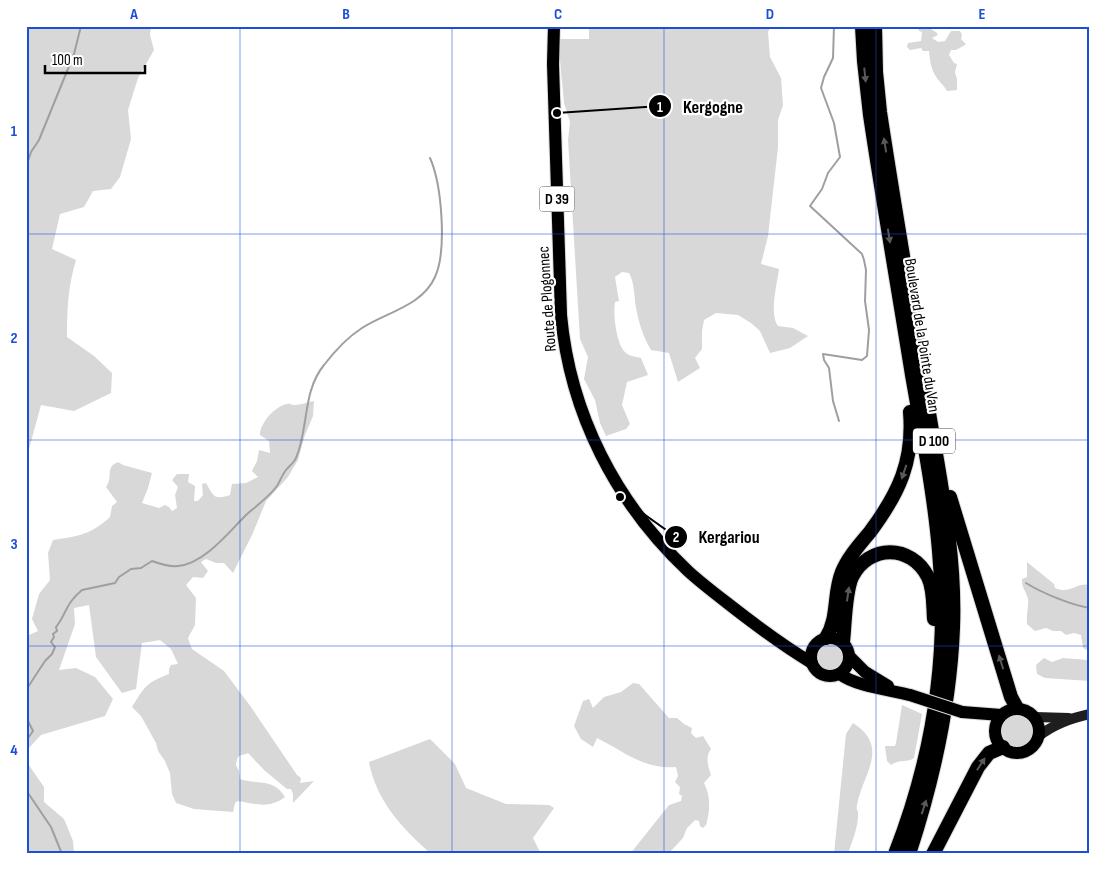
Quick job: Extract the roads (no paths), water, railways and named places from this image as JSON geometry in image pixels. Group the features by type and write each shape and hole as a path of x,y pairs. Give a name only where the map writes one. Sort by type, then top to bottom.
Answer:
{"highway":[{"name":"Boulevard de la Pointe du Van","path":"862,26 870,115 932,497 941,579 942,632 940,662 930,738 917,792 895,854"},
{"name":"Boulevard de la Pointe du Van","path":"875,26 878,91 951,564 953,628 950,667 940,738 930,786 909,854"},
{"name":"D 100","path":"890,173 916,295 948,487 973,576 1011,697 1017,708"},
{"name":"D 100","path":"820,642 833,626 842,571 892,500 905,470 910,454 911,437 908,387 912,372"},
{"name":"D 100","path":"843,642 848,592 851,579 857,569 865,561 878,554 887,552 902,554 916,561 929,580 934,622 930,738"},
{"path":"933,854 978,767 989,753 1002,747"}],"main road":[{"name":"Route de Plogonnec","path":"549,26 553,64"},
{"name":"Route de Plogonnec","path":"554,26 553,64 561,315 569,367 588,428 619,488 648,528 692,575 770,635"},
{"name":"D 39","path":"770,635 793,643 820,642"},
{"name":"D 39","path":"770,635 812,663"},
{"path":"850,657 847,666 840,674 833,676 824,675 815,668 812,663 811,654 820,642 832,638 843,642 850,657 865,672 904,694"},
{"path":"840,674 887,691 904,694 962,712 1001,715"},
{"path":"1017,708 1024,709 1035,717 1040,729 1039,736 1033,746 1023,752 1012,752 1002,747 996,738 995,732 1001,715 1006,711 1017,708"},
{"path":"962,712 995,732"},
{"path":"1039,736 1055,726 1090,714"},
{"path":"1035,717 1075,718"}],"waterway":[{"path":"26,167 74,54 81,26"},
{"path":"834,26 833,58 821,88 834,123 840,157 828,173 822,189 810,206 862,254 866,270 865,301 869,330 867,356 862,360 823,354 829,368 833,401 839,421"},
{"path":"26,690 45,661 52,654 55,647 51,642 54,637 53,634 57,631 56,627 69,604 82,590 115,583 119,577 131,569 141,568 152,561 178,566 197,560 224,538 270,494 296,458 303,435 312,387 324,365 357,332 372,322 413,302 429,287 439,266 442,235 438,184 430,158"},
{"path":"1026,583 1057,598 1090,608"},
{"path":"26,717 33,731 26,741"},
{"path":"26,790 51,827 62,854"}],"place":[{"name":"Kergogne","path":"557,113"},
{"name":"Kergariou","path":"620,497"}]}
